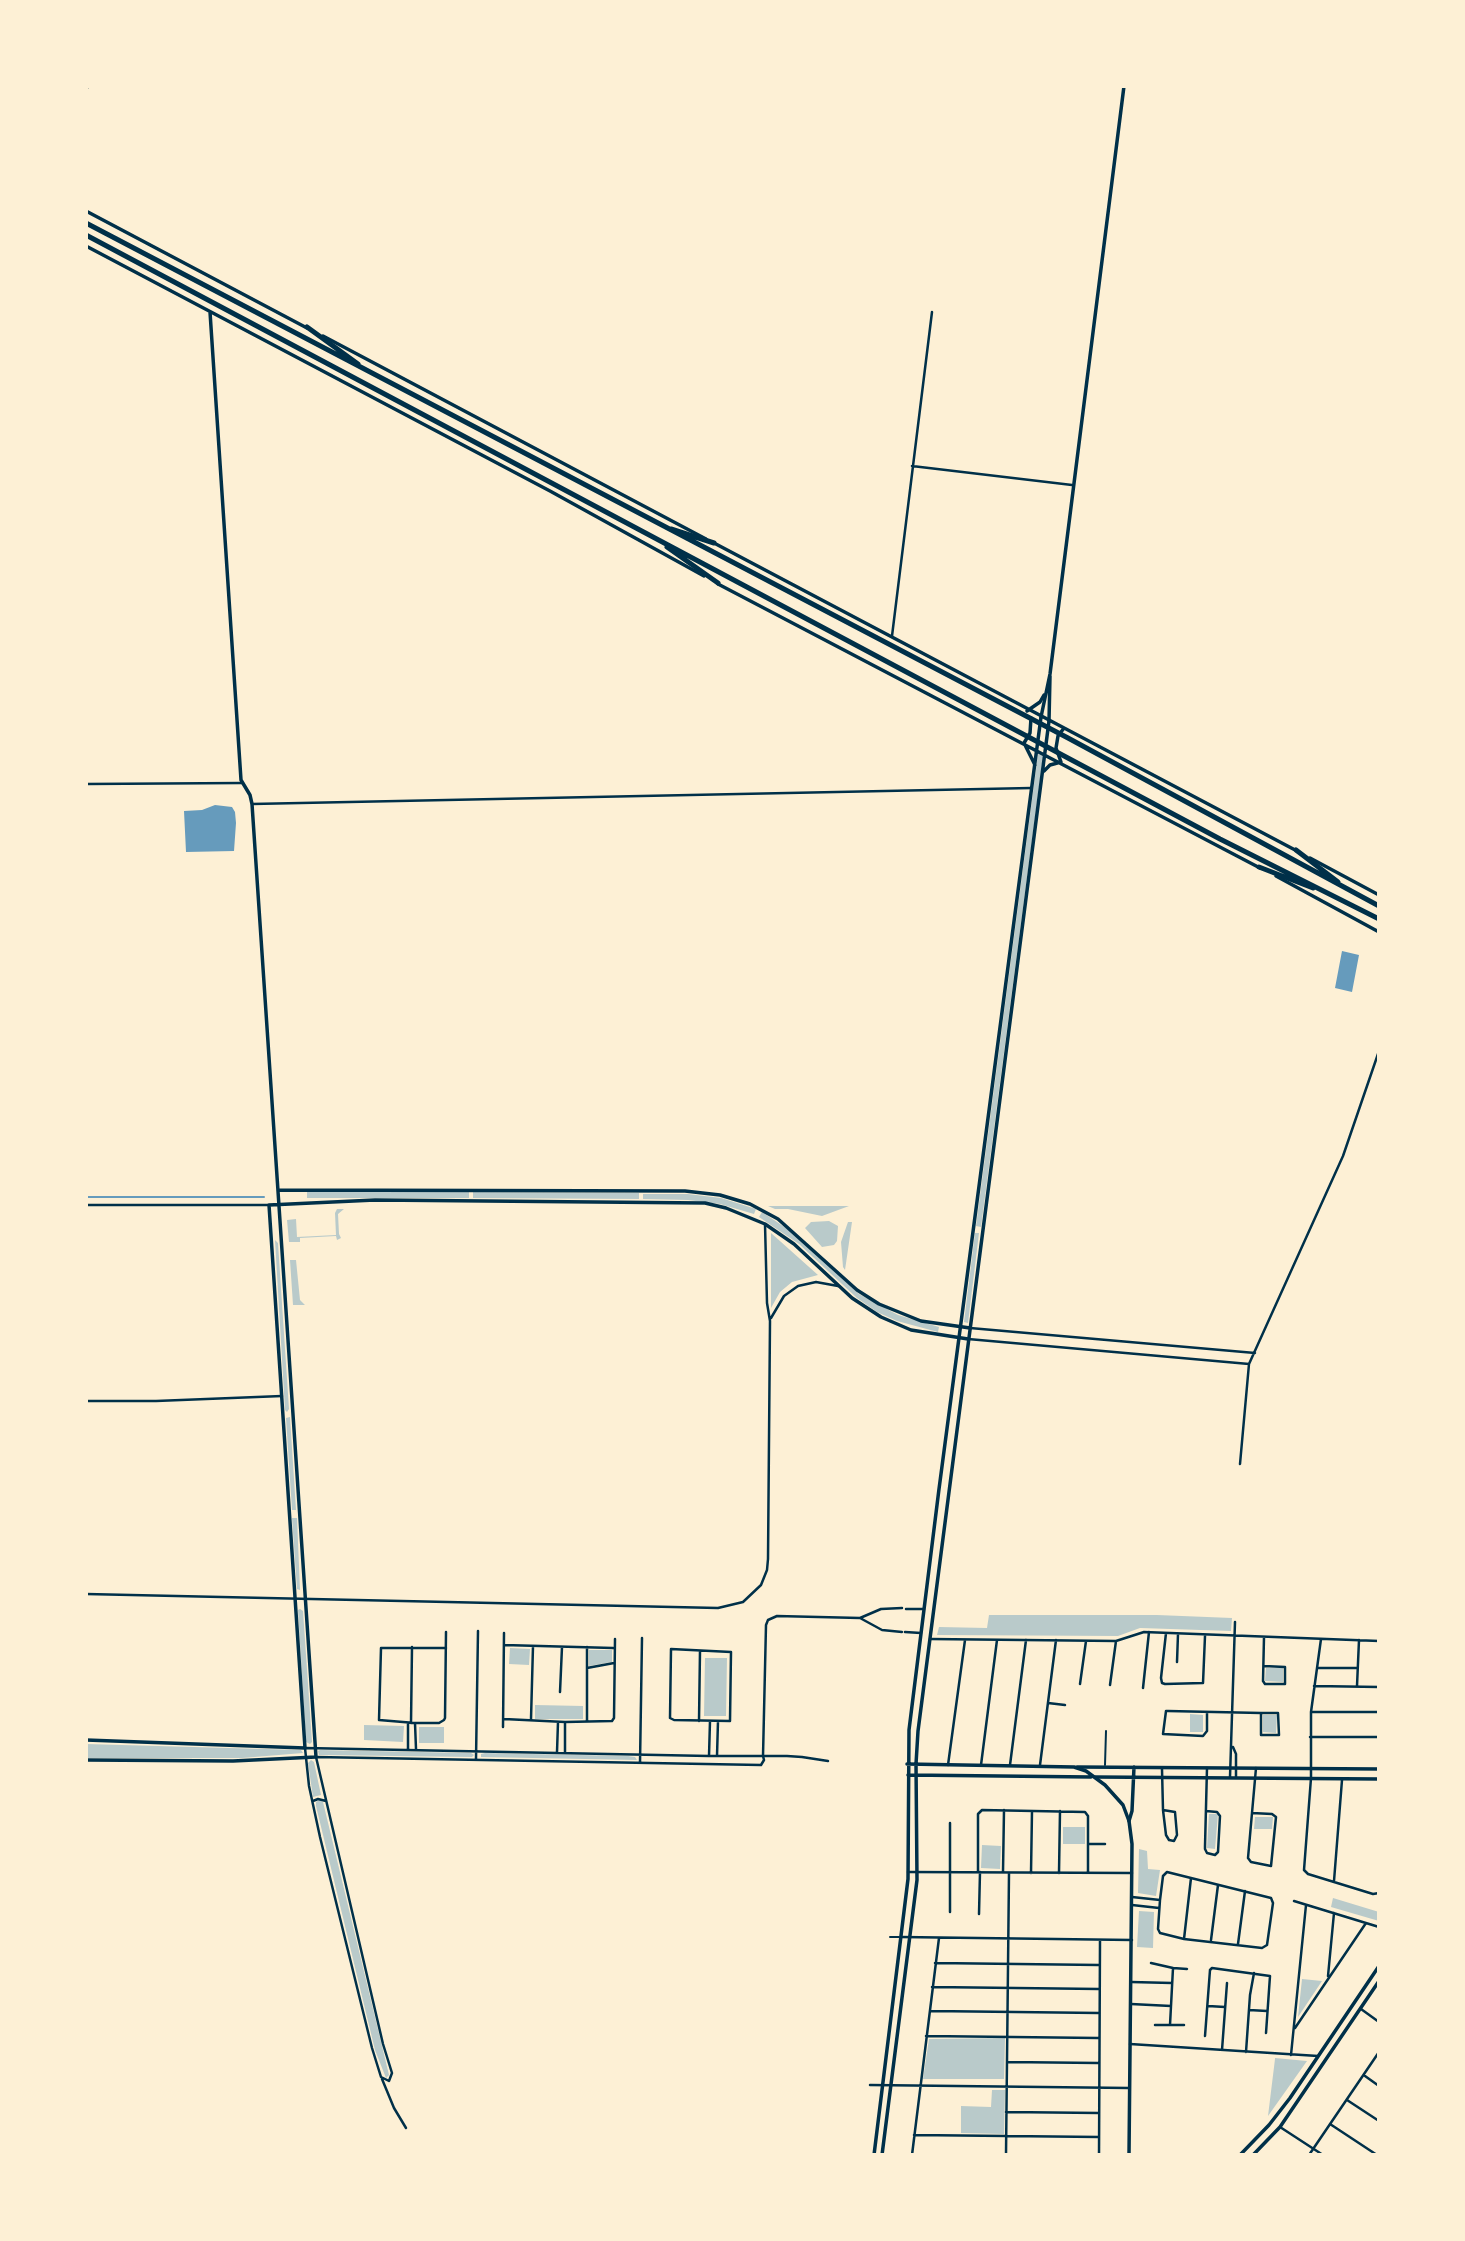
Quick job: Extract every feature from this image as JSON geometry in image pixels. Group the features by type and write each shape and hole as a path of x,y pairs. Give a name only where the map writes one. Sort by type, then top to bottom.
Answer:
{"highway":[{"path":"86,223 656,524 1024,712 1379,906"},
{"path":"86,235 1220,839 1379,919"},
{"path":"307,327 365,370"},
{"path":"656,524 715,543"},
{"path":"650,534 718,583"},
{"path":"1296,850 1349,890"},
{"path":"1259,867 1345,901"}],"street":[{"path":"882,2155 917,1872 918,1731 1043,773 1049,721 1050,674 1124,86"},
{"path":"86,211 715,543 1024,712 1064,728 1379,895"},
{"path":"86,246 1379,932"},
{"path":"210,312 242,783 252,804 314,1748 392,2073 390,2080 382,2079"},
{"path":"891,638 932,312"},
{"path":"912,466 1074,485"},
{"path":"874,2155 908,1872 909,1730 1031,788 1044,695 1050,674"},
{"path":"1024,712 1037,705 1044,695"},
{"path":"1024,712 1031,722 1029,735 1024,743"},
{"path":"1061,762 1056,748 1058,736 1064,728"},
{"path":"1024,743 1035,767"},
{"path":"1043,773 1050,765 1061,762"},
{"path":"86,784 242,783"},
{"path":"252,804 1031,788"},
{"path":"1240,1464 1249,1364 1343,1156 1379,1051"},
{"path":"278,1190 709,1193 750,1204 788,1226 857,1290 897,1313 921,1321 970,1328 1255,1353"},
{"path":"303,1190 303,1202"},
{"path":"470,1190 470,1200"},
{"path":"641,1191 641,1201"},
{"path":"86,1205 269,1205 303,1202 470,1200 705,1203 726,1208 765,1224 794,1244 838,1286 867,1309 911,1330 968,1339 1249,1364"},
{"path":"269,1205 305,1757 312,1803 369,2035 382,2079 406,2128"},
{"path":"86,1594 723,1607 738,1604 751,1597 765,1577 768,1559 770,1321 765,1224"},
{"path":"974,1229 983,1228"},
{"path":"271,1240 281,1239"},
{"path":"770,1321 781,1300 798,1286 816,1282 838,1286"},
{"path":"942,1336 944,1325"},
{"path":"86,1401 282,1396"},
{"path":"939,1489 949,1491"},
{"path":"289,1513 299,1513"},
{"path":"86,1760 233,1761 316,1757 760,1765 763,1763 768,1620 774,1616 860,1618 881,1609 924,1609"},
{"path":"860,1618 882,1630 921,1633"},
{"path":"1230,1777 1236,1755 1233,1747 1235,1622"},
{"path":"477,1759 478,1631"},
{"path":"446,1632 446,1648 445,1719 441,1723 379,1720 379,1651 384,1646 446,1648"},
{"path":"930,1639 1116,1641 1149,1632 1379,1641"},
{"path":"1143,1688 1149,1632"},
{"path":"503,1727 505,1633"},
{"path":"1166,1633 1162,1683 1203,1683 1205,1634"},
{"path":"1177,1662 1178,1633"},
{"path":"1264,1637 1264,1666 1264,1683 1285,1684 1284,1666 1264,1666"},
{"path":"640,1763 642,1638"},
{"path":"503,1719 612,1721 615,1639"},
{"path":"1321,1639 1311,1712 1311,1778 1305,1872 1379,1893"},
{"path":"948,1765 965,1640"},
{"path":"981,1765 997,1640"},
{"path":"1010,1766 1026,1640"},
{"path":"1040,1766 1056,1640"},
{"path":"1357,1686 1359,1640"},
{"path":"1080,1684 1086,1641"},
{"path":"1111,1685 1116,1641"},
{"path":"504,1645 614,1648"},
{"path":"531,1720 533,1646"},
{"path":"412,1647 412,1723 416,1749"},
{"path":"560,1692 562,1647"},
{"path":"587,1647 587,1722"},
{"path":"671,1649 700,1651 731,1652 730,1721 670,1718 671,1649"},
{"path":"699,1721 700,1651"},
{"path":"587,1668 614,1663"},
{"path":"1317,1668 1357,1668"},
{"path":"1314,1686 1379,1687"},
{"path":"1048,1703 1065,1705"},
{"path":"1207,1712 1207,1731 1203,1736 1163,1734 1166,1711 1278,1713 1279,1735 1261,1735 1261,1713"},
{"path":"1311,1712 1379,1712"},
{"path":"709,1756 710,1721"},
{"path":"717,1756 718,1721"},
{"path":"557,1752 558,1722"},
{"path":"565,1722 565,1753"},
{"path":"408,1749 412,1723"},
{"path":"909,1730 918,1731"},
{"path":"1310,1737 1379,1737"},
{"path":"86,1740 305,1748 802,1756 828,1761"},
{"path":"907,1765 1379,1769"},
{"path":"1070,1767 1082,1770 1115,1794 1123,1805 1132,1838 1129,2155"},
{"path":"1129,1821 1134,1767"},
{"path":"1162,1768 1163,1811 1166,1835 1169,1840 1174,1840 1177,1835 1175,1812 1163,1811"},
{"path":"1206,1811 1217,1812 1220,1816 1218,1852 1215,1855 1205,1851 1207,1768"},
{"path":"1233,1768 1236,1777"},
{"path":"1252,1813 1275,1815 1273,1863 1268,1867 1249,1861 1252,1813 1256,1768"},
{"path":"908,1775 1379,1779"},
{"path":"1334,1881 1342,1779"},
{"path":"312,1803 318,1798 326,1801"},
{"path":"1003,1872 1004,1810"},
{"path":"979,1914 979,1811 1087,1813 1088,1873"},
{"path":"1031,1873 1032,1811"},
{"path":"1059,1873 1060,1811"},
{"path":"950,1823 950,1912"},
{"path":"1088,1844 1105,1844"},
{"path":"908,1872 1132,1873"},
{"path":"1006,2155 1009,1872"},
{"path":"1166,1873 1191,1878 1272,1899 1266,1946 1184,1939 1160,1933 1159,1908 1166,1873"},
{"path":"1184,1939 1191,1878"},
{"path":"1211,1941 1218,1885"},
{"path":"1238,1945 1245,1891"},
{"path":"1132,1897 1160,1900"},
{"path":"1294,1902 1379,1927"},
{"path":"1132,1905 1159,1908"},
{"path":"1291,2055 1306,1905"},
{"path":"1328,1979 1334,1913"},
{"path":"1293,2031 1366,1923"},
{"path":"901,1937 1132,1940"},
{"path":"912,2155 939,1938"},
{"path":"1099,2155 1100,1940"},
{"path":"935,1963 1100,1965"},
{"path":"1151,1963 1187,1969"},
{"path":"1170,2025 1173,1968"},
{"path":"1206,2036 1211,1968 1271,1977 1266,2032"},
{"path":"1240,2155 1269,2125 1379,1968"},
{"path":"1246,2052 1254,1973"},
{"path":"1253,2155 1280,2127 1379,1981"},
{"path":"1131,1982 1172,1983"},
{"path":"1223,2048 1227,1983"},
{"path":"932,1987 1099,1989"},
{"path":"1131,2004 1171,2006"},
{"path":"1208,2006 1226,2007"},
{"path":"1361,2009 1379,2022"},
{"path":"1249,2010 1268,2011"},
{"path":"929,2011 1099,2012"},
{"path":"1155,2025 1184,2025"},
{"path":"926,2036 1098,2038"},
{"path":"1130,2044 1318,2056"},
{"path":"1309,2155 1379,2053"},
{"path":"1007,2062 1098,2063"},
{"path":"1363,2075 1379,2086"},
{"path":"870,2085 1130,2088"},
{"path":"1347,2100 1379,2121"},
{"path":"1006,2112 1099,2113"},
{"path":"1330,2124 1377,2155"},
{"path":"1280,2127 1323,2155"},
{"path":"914,2135 1099,2137"}],"lane":[{"path":"1105,1767 1106,1731"},
{"path":"890,1937 901,1937"}],"shaded area":[{"path":"1038,754 1043,756 981,1227 976,1226"},
{"path":"307,1192 469,1192 469,1198 307,1198"},
{"path":"473,1192 639,1193 639,1199 473,1198"},
{"path":"643,1194 688,1194 721,1198 756,1209 754,1214 720,1204 643,1199"},
{"path":"768,1206 849,1206 822,1216"},
{"path":"337,1209 344,1209 338,1214 341,1238 300,1238 300,1242 289,1242 287,1220 296,1219 297,1237 336,1235"},
{"path":"762,1212 795,1234 859,1294 898,1315 939,1327 938,1332 897,1321 877,1312 857,1298 799,1244 759,1217"},
{"path":"829,1221 838,1226 837,1241 834,1245 822,1247 805,1228 811,1222"},
{"path":"848,1222 852,1222 845,1270 841,1242"},
{"path":"771,1233 818,1275 792,1282 780,1292 771,1308"},
{"path":"975,1233 979,1233 968,1323 964,1322"},
{"path":"275,1240 278,1243 289,1409 287,1412 285,1410"},
{"path":"290,1260 296,1260 300,1300 305,1305 293,1305"},
{"path":"290,1417 296,1510 292,1510 286,1418"},
{"path":"292,1518 297,1518 300,1590 297,1589"},
{"path":"300,1609 303,1611 312,1742 310,1744 306,1742"},
{"path":"989,1615 1232,1618 1231,1631 1140,1628 1118,1636 937,1635 939,1627 987,1628"},
{"path":"510,1648 530,1649 529,1665 509,1664"},
{"path":"589,1650 612,1650 612,1662 589,1666"},
{"path":"705,1658 727,1658 726,1716 704,1716"},
{"path":"1266,1668 1283,1668 1283,1682 1265,1681"},
{"path":"535,1705 583,1706 583,1719 535,1719"},
{"path":"1190,1714 1203,1715 1203,1732 1190,1732"},
{"path":"1263,1715 1277,1715 1276,1733 1263,1732"},
{"path":"364,1725 404,1726 403,1742 364,1740"},
{"path":"419,1727 444,1727 444,1743 419,1743"},
{"path":"86,1744 301,1750 303,1753 242,1758 86,1758"},
{"path":"320,1750 471,1753 474,1755 319,1755"},
{"path":"481,1754 628,1756 637,1760 481,1757"},
{"path":"311,1760 314,1762 321,1795 313,1797 308,1763"},
{"path":"319,1800 323,1802 389,2075 386,2078 375,2050 316,1806"},
{"path":"1209,1814 1218,1814 1215,1849 1207,1848"},
{"path":"1255,1817 1273,1817 1272,1829 1254,1829"},
{"path":"1063,1827 1085,1827 1085,1844 1063,1844"},
{"path":"982,1845 1001,1846 1000,1869 981,1868"},
{"path":"1139,1849 1147,1851 1148,1869 1160,1870 1156,1896 1138,1893"},
{"path":"1333,1898 1379,1912 1379,1921 1331,1907"},
{"path":"1139,1911 1154,1912 1153,1948 1137,1947"},
{"path":"1302,1979 1322,1981 1298,2017"},
{"path":"1005,2038 1004,2079 923,2079 929,2039"},
{"path":"1275,2059 1307,2061 1268,2116"},
{"path":"992,2090 1005,2090 1004,2134 961,2133 961,2106 991,2107"}],"water":[{"path":"215,805 232,807 235,812 234,851 186,852 184,811 202,810"},
{"path":"1342,951 1359,955 1352,992 1335,988"}],"waterway":[{"path":"86,1197 264,1197"}]}
